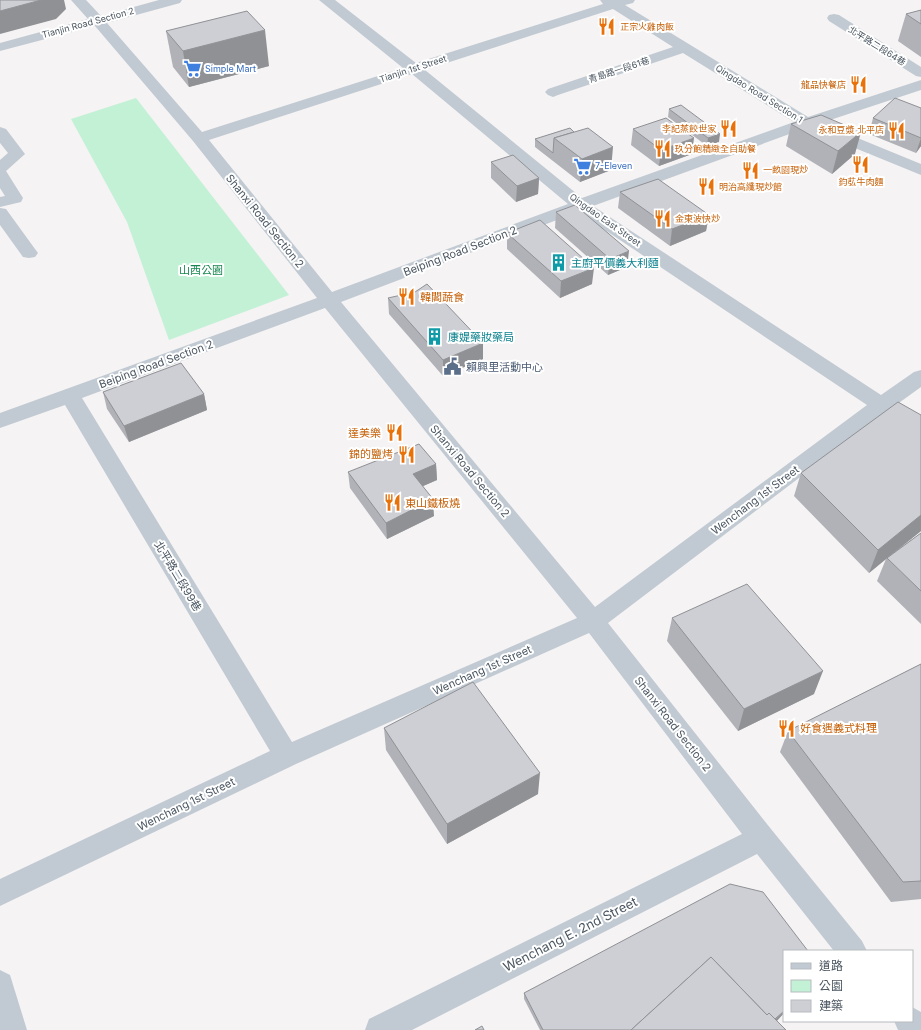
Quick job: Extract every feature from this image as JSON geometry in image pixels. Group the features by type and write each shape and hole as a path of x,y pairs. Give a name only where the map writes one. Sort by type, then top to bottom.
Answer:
{"street":[{"name":"Shanxi Road Section 2","path":"78,0 98,20 199,138 329,300 593,621 761,838 851,950"},
{"name":"Tianjin Road Section 2","path":"0,47 175,0"},
{"name":"Qingdao East Street","path":"326,0 414,69 580,204 921,431"},
{"name":"Tianjin 1st Street","path":"199,138 414,69 610,2 628,0"},
{"name":"Qingdao Road Section 1","path":"610,2 806,123 921,170"},
{"name":"北平路二段64巷","path":"834,18 921,73"},
{"name":"青島路一段61巷","path":"553,92 685,48"},
{"name":"Beiping Road Section 2","path":"0,421 329,300 580,204 806,123 921,85"},
{"path":"0,132 17,154 0,168"},
{"path":"0,175 15,198 0,202"},
{"path":"0,213 29,253"},
{"name":"Wenchang 1st Street","path":"0,893 287,756 593,621 881,405 921,377"},
{"name":"北平路二段99巷","path":"70,396 287,756"},
{"name":"Wenchang E. 2nd Street","path":"380,1030 761,838"},
{"path":"0,985 12,1030"},
{"path":"909,1022 916,1030"}],"green space":[{"name":"山西公園","path":"136,98 289,295 169,340 127,222 71,119"}],"building":[{"path":"0,0 41,0 0,11"},
{"path":"921,10 921,24 906,14"},
{"path":"247,11 265,30 183,51 166,31"},
{"path":"895,98 921,108 921,138 873,118"},
{"path":"681,105 720,134 708,138 669,109"},
{"path":"821,115 861,132 838,151 791,124"},
{"path":"666,118 694,138 661,150 633,129"},
{"path":"570,128 574,132 554,138 553,153 535,139"},
{"path":"588,128 613,147 582,159 554,138"},
{"path":"513,155 539,178 517,186 491,162"},
{"path":"658,179 709,215 672,229 620,192"},
{"path":"575,205 629,251 610,259 556,212"},
{"path":"540,220 594,268 561,281 507,233"},
{"path":"427,284 483,343 443,360 388,298 415,292"},
{"path":"181,363 204,394 124,426 103,392"},
{"path":"898,402 921,415 921,515 878,550 801,473"},
{"name":"東山鐵板燒","path":"419,444 436,464 413,474 433,499 386,523 348,472"},
{"path":"921,533 921,591 887,558"},
{"path":"747,584 823,671 744,709 672,618"},
{"path":"921,664 921,881 903,882 788,731"},
{"path":"473,682 540,773 447,824 384,728"},
{"path":"730,884 763,892 807,950 783,950 783,1012 775,1019 769,1013 767,1015 711,957 631,1030 543,1030 524,993"},
{"path":"711,957 767,1015 769,1013 786,1030 631,1030"},
{"path":"482,1026 484,1030 475,1030"}],"place":[{"name":"正宗火雞肉飯","path":"607,27"},
{"name":"Simple Mart","path":"192,69"},
{"name":"龍品快餐店","path":"859,85"},
{"name":"李記蒸餃世家","path":"729,129"},
{"name":"永和豆漿 北平店","path":"897,130"},
{"name":"玖分飽精緻全自助餐","path":"662,149"},
{"name":"鈞苰牛肉麵","path":"861,165"},
{"name":"7-Eleven","path":"582,166"},
{"name":"一畝園現炒","path":"750,170"},
{"name":"明治高纖現炒館","path":"706,187"},
{"name":"金東波快炒","path":"662,219"},
{"name":"主廚平價義大利麵","path":"558,263"},
{"name":"韓閣蔬食","path":"407,297"},
{"name":"康媞藥妝藥局","path":"435,337"},
{"name":"賴興里活動中心","path":"453,367"},
{"name":"達美樂","path":"394,433"},
{"name":"錦的鹽烤","path":"406,454"},
{"name":"東山鐵板燒","path":"392,503"},
{"name":"好食遇義式料理","path":"787,728"}]}
